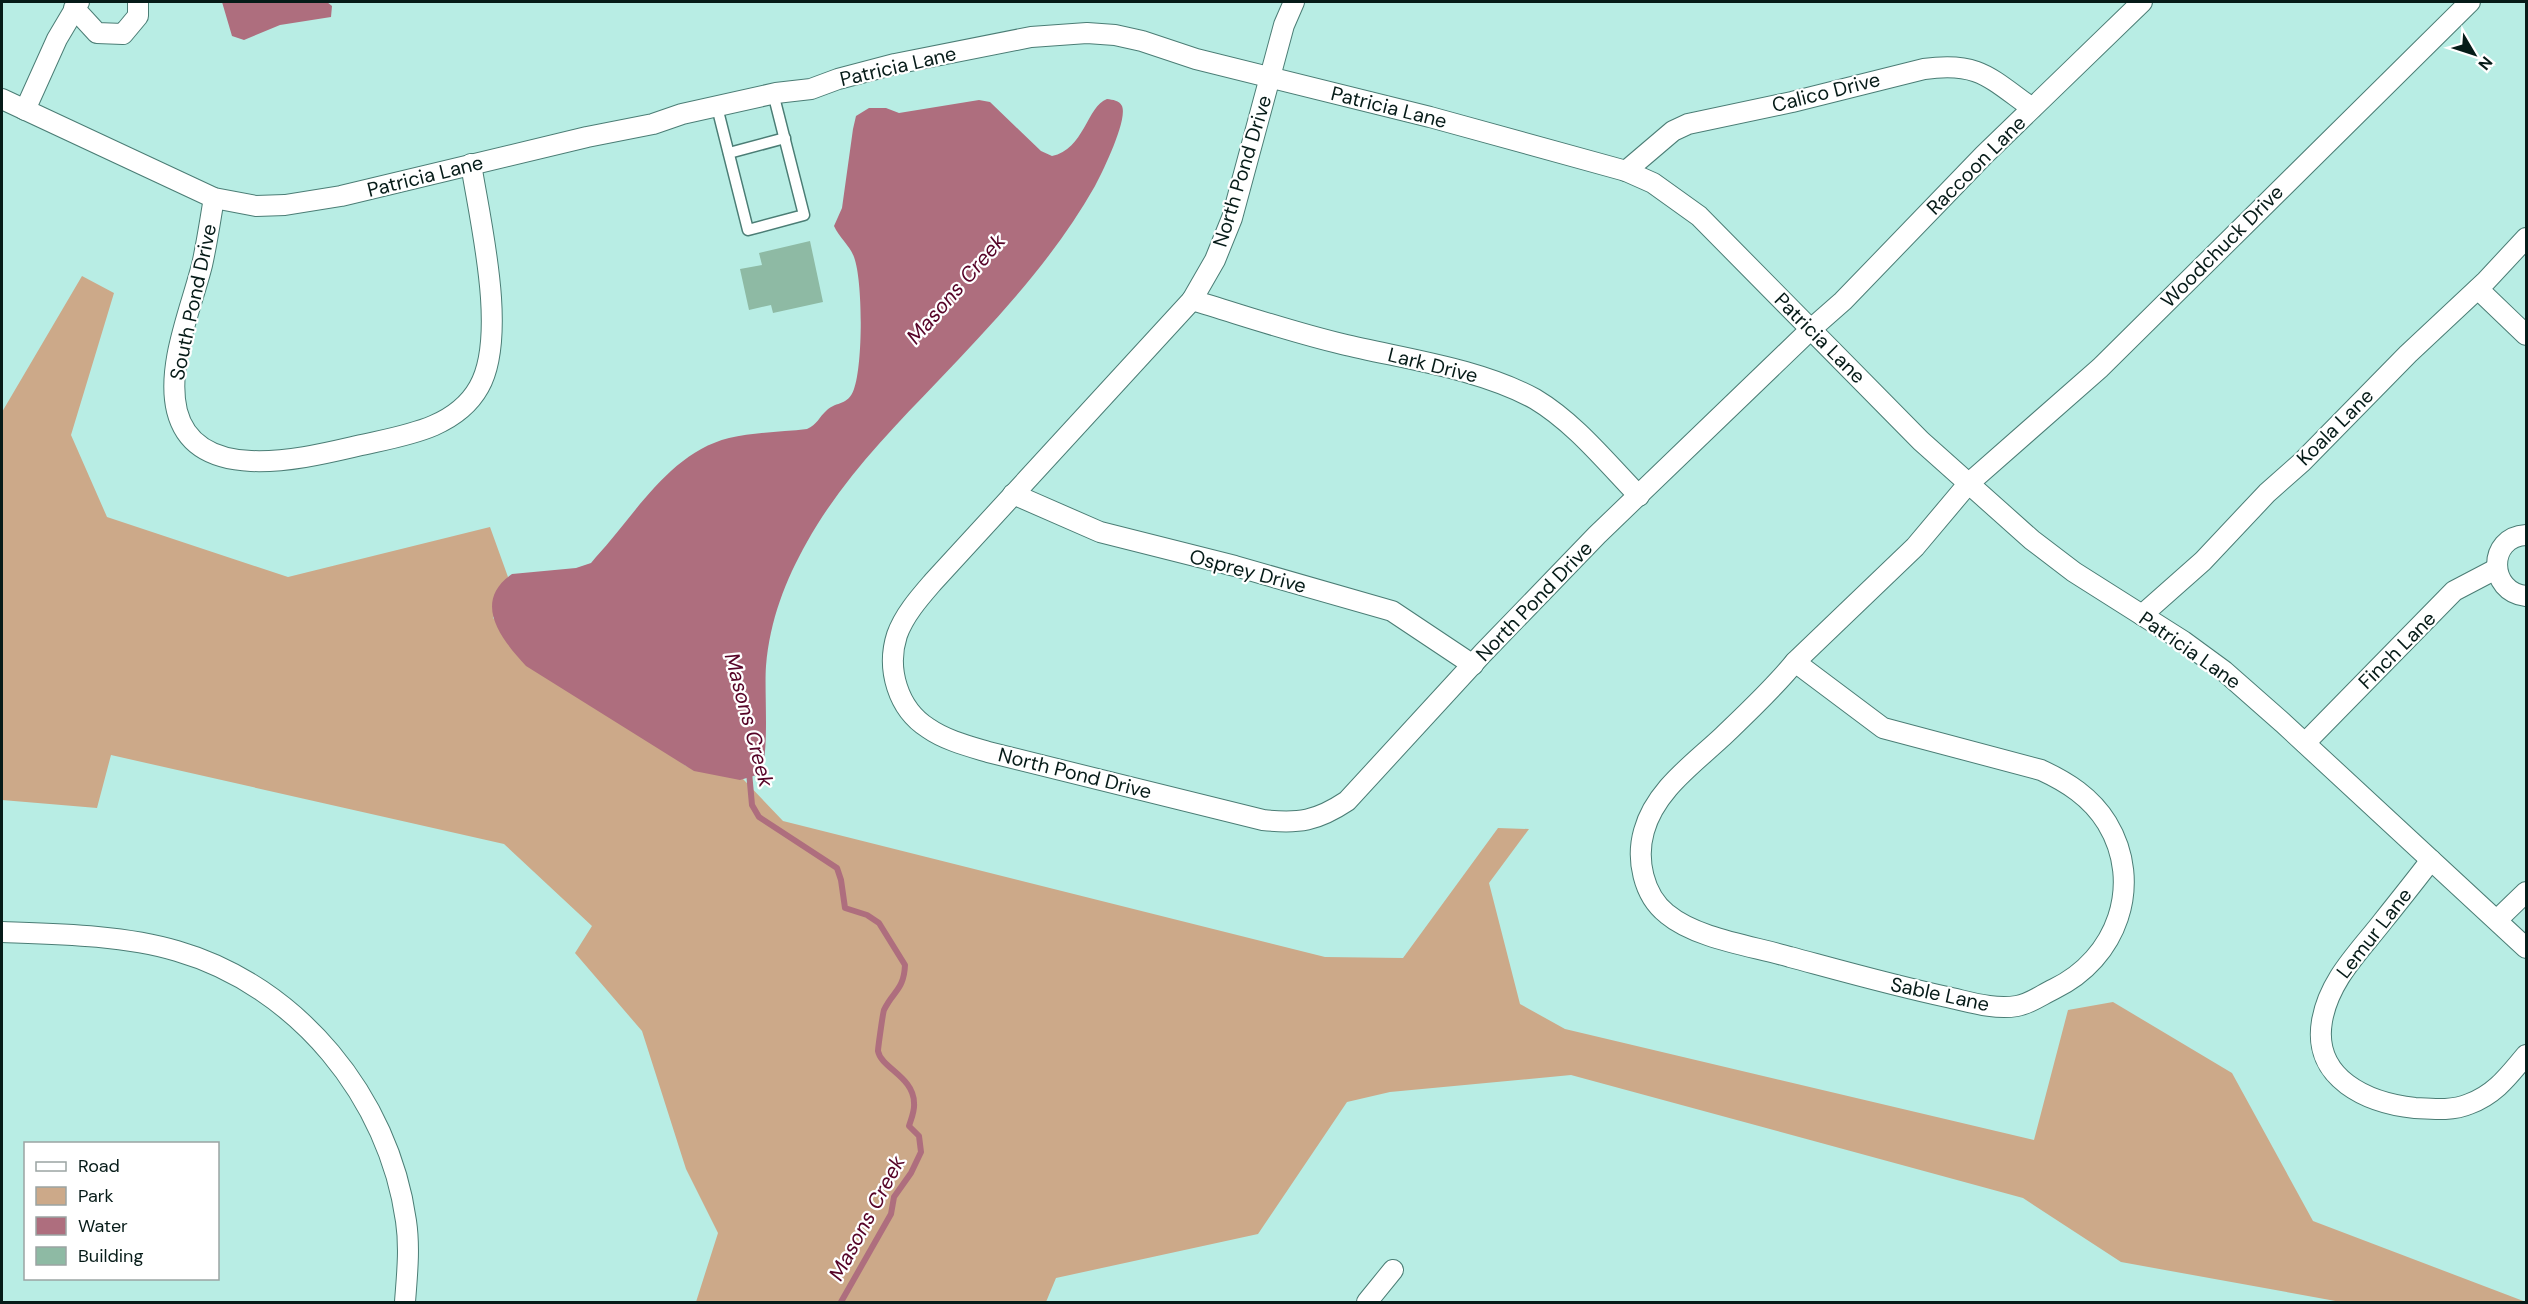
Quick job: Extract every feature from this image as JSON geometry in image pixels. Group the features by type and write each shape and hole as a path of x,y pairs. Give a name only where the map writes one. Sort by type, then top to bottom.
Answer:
{"street":[{"path":"25,110 57,39 76,5 97,33 123,34 138,16 138,2"},
{"path":"1270,76 1284,25 1294,2"},
{"name":"Raccoon Lane","path":"1810,330 1854,291 1899,242 2032,108 2142,2"},
{"name":"Woodchuck Drive","path":"1968,484 2047,416 2107,360 2470,2"},
{"name":"Patricia Lane","path":"2,99 213,198 228,203 256,206 313,202 653,124 682,114 773,93 811,89 838,79 895,64 1058,33 1115,35 1159,46 1196,59 1430,117 1626,171 1653,183 1699,216 1921,441 1968,484 2060,562 2183,641 2224,671 2526,948"},
{"name":"Calico Drive","path":"1626,171 1673,131 1688,124 1792,102 1923,69 1951,66 1976,70 2032,108"},
{"name":"North Pond Drive","path":"1270,76 1232,218 1215,260 1192,300 933,582 906,617 897,635 893,655 894,676 905,705 911,714 928,729 966,746 1263,820 1307,821 1328,814 1347,801 1520,613 1810,330"},
{"name":"South Pond Drive","path":"213,198 206,247 178,355 174,394 178,413 187,432 200,446 217,455 237,460 276,461 320,455 434,426 468,403 480,386 487,366 492,326 490,284 471,164"},
{"name":"Koala Lane","path":"2142,615 2203,561 2267,493 2302,462 2382,379 2478,289 2526,238"},
{"path":"2478,289 2526,335"},
{"name":"Lark Drive","path":"1192,300 1297,332 1474,376 1516,390 1535,400 1569,425 1639,496"},
{"name":"Sable Lane","path":"1795,662 1883,728 2041,770 2061,779 2093,805 2106,821 2115,839 2124,877 2123,896 2115,924 2102,950 2089,966 2074,979 2019,1006 1998,1007 1925,993 1694,929 1666,914 1651,897 1644,876 1640,853 1644,830 1654,809 1684,772 1754,706 1795,662 1915,547 1968,484"},
{"name":"Osprey Drive","path":"1013,494 1100,532 1235,566 1392,611 1473,665"},
{"path":"2526,535 2514,537 2506,543 2497,560 2496,569 2505,588 2526,596"},
{"name":"Finch Lane","path":"2305,743 2454,591 2496,569"},
{"name":"Lemur Lane","path":"2431,860 2335,983 2322,1022 2321,1041 2328,1061 2340,1078 2356,1091 2375,1100 2395,1105 2433,1109 2468,1105 2483,1098 2498,1088 2526,1055"},
{"path":"2497,920 2526,892"},
{"path":"2,932 127,941 180,952 204,960 244,981 273,1000 300,1022 348,1074 375,1119 385,1143 402,1195 406,1221 409,1248 405,1302"},
{"path":"1367,1302 1393,1270"}],"lane":[{"path":"717,107 748,230 804,215 773,93"},
{"path":"729,153 785,138"}],"green space":[{"path":"82,276 114,293 71,435 107,517 288,577 490,527 508,577 493,618 686,766 743,779 783,821 1325,957 1403,958 1498,828 1529,829 1489,883 1520,1004 1565,1029 2034,1140 2068,1010 2113,1002 2232,1073 2313,1221 2526,1302 2341,1302 2121,1262 2023,1198 1571,1075 1390,1092 1347,1102 1258,1234 1056,1278 1046,1302 696,1302 718,1233 686,1169 642,1031 575,953 592,926 504,844 111,755 97,808 2,800 2,412"}],"water":[{"path":"222,2 327,2 332,6 331,17 280,25 244,40 232,36"},
{"path":"1107,99 1118,101 1121,104 1123,113 1121,123 1103,170 1079,213 1022,288 851,477 820,520 799,557 785,586 768,649 765,752 760,774 740,780 694,771 526,666 500,633 492,609 494,597 500,585 512,574 576,568 591,563 655,487 688,457 729,438 807,429 816,423 827,410 845,401 852,394 859,361 861,323 859,284 854,257 834,226 842,208 856,116 869,108 886,108 899,113 979,100 990,102 1041,151 1052,156 1071,146 1094,110"}],"building":[{"path":"810,241 823,302 773,313 771,305 749,310 740,269 762,265 759,253"}],"waterway":[{"name":"Masons Creek","path":"749,772 752,805 759,817 837,868 845,908 867,915 879,923 905,965 903,980 884,1010 878,1051 880,1057 909,1086 913,1094 914,1109 909,1126 919,1136 921,1152 911,1173 894,1197 891,1214 841,1302"}]}
